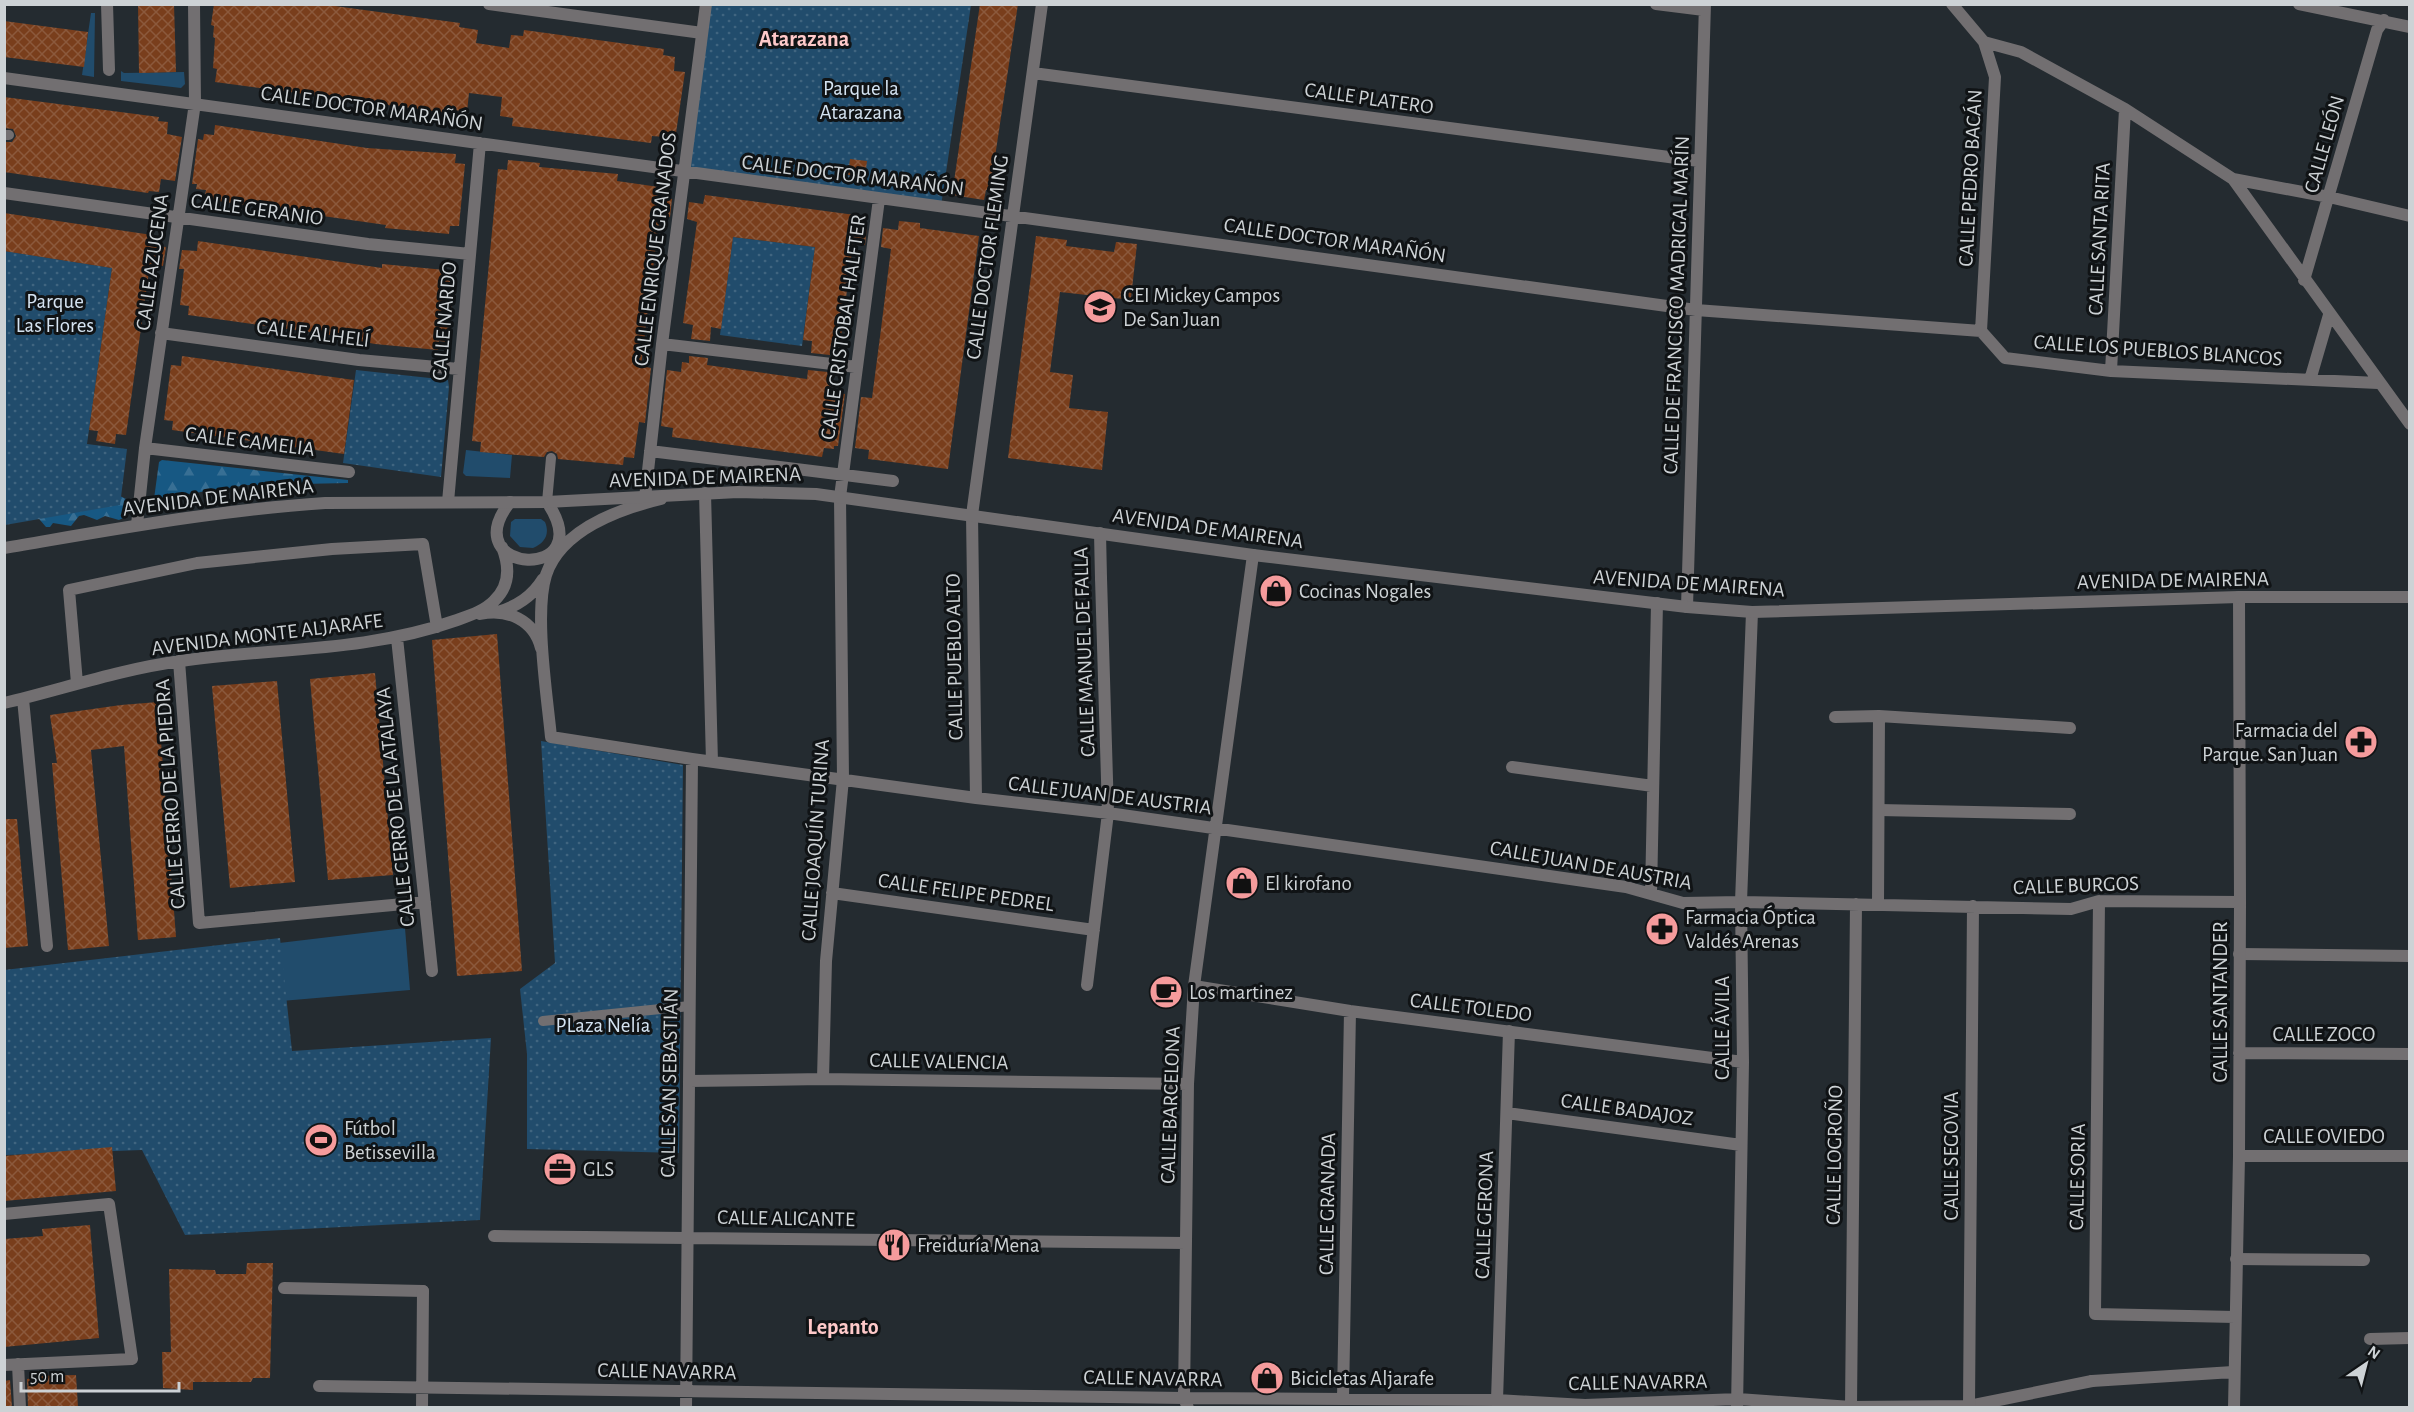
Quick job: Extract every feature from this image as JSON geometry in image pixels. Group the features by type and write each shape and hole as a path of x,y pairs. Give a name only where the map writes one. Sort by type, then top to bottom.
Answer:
{"street":[{"path":"107,4 109,70"},
{"name":"CALLE AZUCENA","path":"137,525 145,448 195,103 194,4"},
{"path":"489,4 702,33"},
{"name":"CALLE ENRIQUE GRANADOS","path":"645,498 662,344 706,4"},
{"name":"CALLE DOCTOR FLEMING","path":"972,515 1011,215 1042,4"},
{"path":"1656,4 1704,7"},
{"name":"CALLE PEDRO BACÁN","path":"1952,4 1984,42 1995,77 1981,331"},
{"path":"2299,4 2409,27"},
{"name":"CALLE DE FRANCISCO MADRIGAL MARÍN","path":"1687,607 1704,7"},
{"name":"CALLE LEÓN","path":"2304,280 2377,30 2384,20"},
{"path":"1984,42 2021,52 2125,109 2233,179 2409,424"},
{"name":"CALLE PLATERO","path":"1033,73 1699,161"},
{"name":"CALLE DOCTOR MARAÑÓN","path":"4,78 1696,310"},
{"name":"CALLE SANTA RITA","path":"2111,370 2125,109"},
{"name":"CALLE NARDO","path":"448,502 480,143"},
{"path":"2233,179 2329,197 2409,216"},
{"name":"CALLE GERANIO","path":"4,193 368,244 470,254"},
{"name":"CALLE CRISTOBAL HALFTER","path":"840,496 879,199"},
{"path":"1696,310 1981,331"},
{"path":"2310,380 2329,315"},
{"name":"CALLE LOS PUEBLOS BLANCOS","path":"1981,331 2005,358 2111,370 2378,383"},
{"name":"CALLE ALHELÍ","path":"161,333 359,360 459,369"},
{"path":"662,344 857,367"},
{"name":"CALLE CAMELIA","path":"145,448 349,472"},
{"path":"650,452 893,481"},
{"name":"AVENIDA DE MAIRENA","path":"4,549 137,525 285,506 547,502 769,491 840,496 1253,555 1687,607 1752,612 2239,597 2409,597"},
{"path":"705,493 712,762"},
{"path":"463,618 496,612 516,605 534,591 566,545 600,520 646,502 673,496"},
{"name":"CALLE JOAQUÍN TURINA","path":"823,1079 826,961 843,779 840,496"},
{"path":"510,502 497,524 497,532 516,605 540,642 544,658"},
{"path":"544,658 542,602 548,571 559,539 560,524 547,502"},
{"name":"CALLE PUEBLO ALTO","path":"972,515 976,798"},
{"name":"CALLE MANUEL DE FALLA","path":"1087,985 1108,813 1100,533"},
{"path":"502,547 513,558 521,561 537,561 550,553 559,539"},
{"path":"77,683 69,590 197,563 332,549 423,544 437,627"},
{"name":"CALLE BARCELONA","path":"1186,1403 1188,1084 1194,986 1253,555"},
{"path":"463,618 480,611 496,599 504,590 508,574"},
{"name":"CALLE SANTANDER","path":"2234,1407 2239,1156 2239,597"},
{"path":"1651,894 1657,603"},
{"path":"496,612 518,618 532,630"},
{"name":"CALLE ÁVILA","path":"1738,1403 1743,1062 1741,902 1752,612"},
{"name":"AVENIDA MONTE ALJARAFE","path":"4,703 77,683 179,661 397,638 463,618"},
{"name":"CALLE CERRO DE LA ATALAYA","path":"397,638 432,971"},
{"name":"CALLE JUAN DE AUSTRIA","path":"544,658 551,736 712,762 976,798 1108,813 1626,887 1683,903 1741,902"},
{"name":"CALLE CERRO DE LA PIEDRA","path":"179,661 200,923 425,902"},
{"path":"23,699 48,946"},
{"path":"1835,717 1880,716 2070,728"},
{"path":"1878,905 1880,716"},
{"name":"CALLE SAN SEBASTIÁN","path":"686,1407 692,759"},
{"path":"1512,767 1653,786"},
{"path":"1879,810 2070,814"},
{"name":"CALLE FELIPE PEDREL","path":"832,892 1094,930"},
{"name":"CALLE BURGOS","path":"1741,902 2071,909 2099,902 2240,902"},
{"name":"CALLE SORIA","path":"2099,902 2096,1314 2235,1317"},
{"name":"CALLE LOGROÑO","path":"1851,1407 1856,904"},
{"name":"CALLE SEGOVIA","path":"1969,1406 1972,906"},
{"path":"2240,954 2409,956"},
{"name":"CALLE TOLEDO","path":"1194,986 1350,1011 1743,1062"},
{"name":"CALLE GRANADA","path":"1343,1398 1350,1011"},
{"name":"CALLE GERONA","path":"1497,1400 1509,1031"},
{"name":"CALLE ZOCO","path":"2239,1053 2409,1054"},
{"name":"CALLE VALENCIA","path":"689,1081 823,1079 1188,1084"},
{"name":"CALLE BADAJOZ","path":"1507,1113 1741,1145"},
{"name":"CALLE OVIEDO","path":"2239,1156 2409,1156"},
{"path":"4,1214 109,1204 132,1359 4,1365"},
{"name":"CALLE ALICANTE","path":"494,1236 1186,1243"},
{"path":"2236,1259 2364,1260"},
{"path":"284,1288 423,1291 422,1407"},
{"path":"2370,1339 2409,1338"},
{"path":"18,1364 20,1407"},
{"name":"CALLE NAVARRA","path":"319,1386 686,1391 1186,1403 1343,1398 1497,1400 1585,1406 1738,1403 1851,1407 1969,1406 2092,1382 2233,1372"}],"lane":[{"path":"547,502 551,458"},
{"path":"543,1021 690,1006"}],"green space":[{"name":"Parque la Atarazana","path":"706,5 971,5 941,206 685,172"},
{"path":"91,13 95,13 94,77 82,75"},
{"path":"121,71 124,73 184,72 185,84 181,88 121,81"},
{"path":"733,237 815,247 802,346 720,335"},
{"name":"Parque Las Flores","path":"5,251 112,268 87,444 127,449 120,505 5,525"},
{"path":"356,370 448,380 441,477 343,463"},
{"path":"466,450 512,455 510,478 466,476 463,473"},
{"path":"162,460 348,480 348,483 248,485 154,499 159,462"},
{"path":"4,478 120,496 130,501 123,518 119,520 105,516 97,520 84,515 79,516 71,526 53,523 50,527 46,527"},
{"path":"515,519 541,519 545,522 547,534 541,544 533,548 520,547 510,536 511,522"},
{"name":"PLaza Nelía","path":"541,741 683,765 679,1153 527,1149 527,1054 520,989 555,963"},
{"path":"405,928 410,990 258,1003 254,946"},
{"path":"280,938 292,1051 491,1038 480,1220 185,1235 142,1150 5,1155 4,970"}],"building":[{"path":"138,4 174,4 176,72 139,73"},
{"path":"214,4 320,4 460,23 459,27 478,30 476,43 509,48 511,35 523,36 524,30 664,49 663,55 675,57 674,71 685,72 676,133 666,132 665,137 652,136 651,143 512,126 513,118 500,116 502,97 469,93 467,112 448,109 448,113 215,82 217,69 213,68 215,38 213,37 214,26 211,25"},
{"path":"980,4 1018,4 990,190 986,190 984,200 952,195"},
{"path":"4,21 88,32 84,67 4,57"},
{"path":"4,97 159,117 158,121 168,122 167,134 182,137 175,181 161,179 159,192 149,191 148,193 4,172 4,142 12,142 16,136 13,129 4,128"},
{"path":"215,125 367,148 456,154 455,163 465,164 459,226 450,226 449,234 385,228 386,225 204,199 206,190 196,189 197,184 192,184 198,139 203,140 204,134 214,135"},
{"path":"850,159 867,161 865,178 848,175"},
{"path":"508,160 540,163 539,167 618,174 617,181 659,187 658,196 672,199 670,217 660,215 641,366 651,368 645,423 639,422 634,458 624,457 623,465 558,459 557,454 552,451 547,452 544,457 480,452 481,442 472,441 498,169 507,170"},
{"path":"705,195 855,215 854,224 867,226 865,245 853,243 840,345 831,343 830,355 811,353 812,341 803,340 815,247 733,237 721,329 711,327 710,341 691,339 693,325 683,323 697,222 687,219 689,202 703,204"},
{"path":"4,213 152,235 150,245 166,247 163,266 150,264 126,435 116,434 115,444 96,441 98,431 89,430 112,268 4,251"},
{"path":"899,221 920,223 920,228 979,236 948,469 868,459 869,450 855,448 861,397 872,398 881,329 891,249 881,247 883,228 898,230"},
{"path":"1036,236 1067,240 1066,246 1114,252 1116,242 1137,244 1131,298 1060,292 1050,372 1073,375 1069,408 1108,412 1102,470 1008,458"},
{"path":"198,241 382,268 382,264 445,270 445,279 454,280 448,342 439,341 438,350 375,344 330,335 188,315 189,306 180,305 184,269 179,269 182,250 197,251"},
{"path":"182,356 354,380 344,454 172,430 173,421 164,420 171,365 181,366"},
{"path":"689,356 708,358 707,365 807,379 808,370 828,372 827,382 832,382 831,392 845,394 838,446 834,446 834,449 824,448 822,457 672,437 673,428 661,426 667,370 681,372 682,362 689,363"},
{"path":"497,634 522,971 457,976 432,640"},
{"path":"375,673 393,875 328,880 310,679"},
{"path":"277,681 295,882 230,888 212,686"},
{"path":"158,702 176,937 138,940 124,746 91,750 109,946 68,950 52,763 57,763 50,715"},
{"path":"4,819 17,819 28,946 4,948"},
{"path":"112,1147 116,1191 4,1201 4,1156"},
{"path":"90,1225 99,1338 4,1347 4,1239 43,1236 42,1229"},
{"path":"247,1263 273,1263 270,1378 253,1378 251,1382 193,1382 193,1390 163,1388 162,1352 171,1352 169,1269 215,1270 216,1274 246,1274"},
{"path":"76,1375 78,1407 28,1407 27,1379 35,1378 35,1376"},
{"path":"10,1380 12,1407 4,1407 4,1381"}],"place":[{"name":"CEI Mickey Campos De San Juan","path":"1100,307"},
{"name":"Cocinas Nogales","path":"1276,591"},
{"name":"Farmacia del Parque. San Juan","path":"2361,742"},
{"name":"El kirofano","path":"1242,883"},
{"name":"Farmacia Óptica Valdés Arenas","path":"1662,929"},
{"name":"Los martinez","path":"1166,992"},
{"name":"Fútbol Betissevilla","path":"321,1140"},
{"name":"GLS","path":"560,1169"},
{"name":"Freiduría Mena","path":"894,1245"},
{"name":"Bicicletas Aljarafe","path":"1267,1378"}],"district":[{"name":"Atarazana","path":"804,38"},
{"name":"Lepanto","path":"843,1326"}]}
